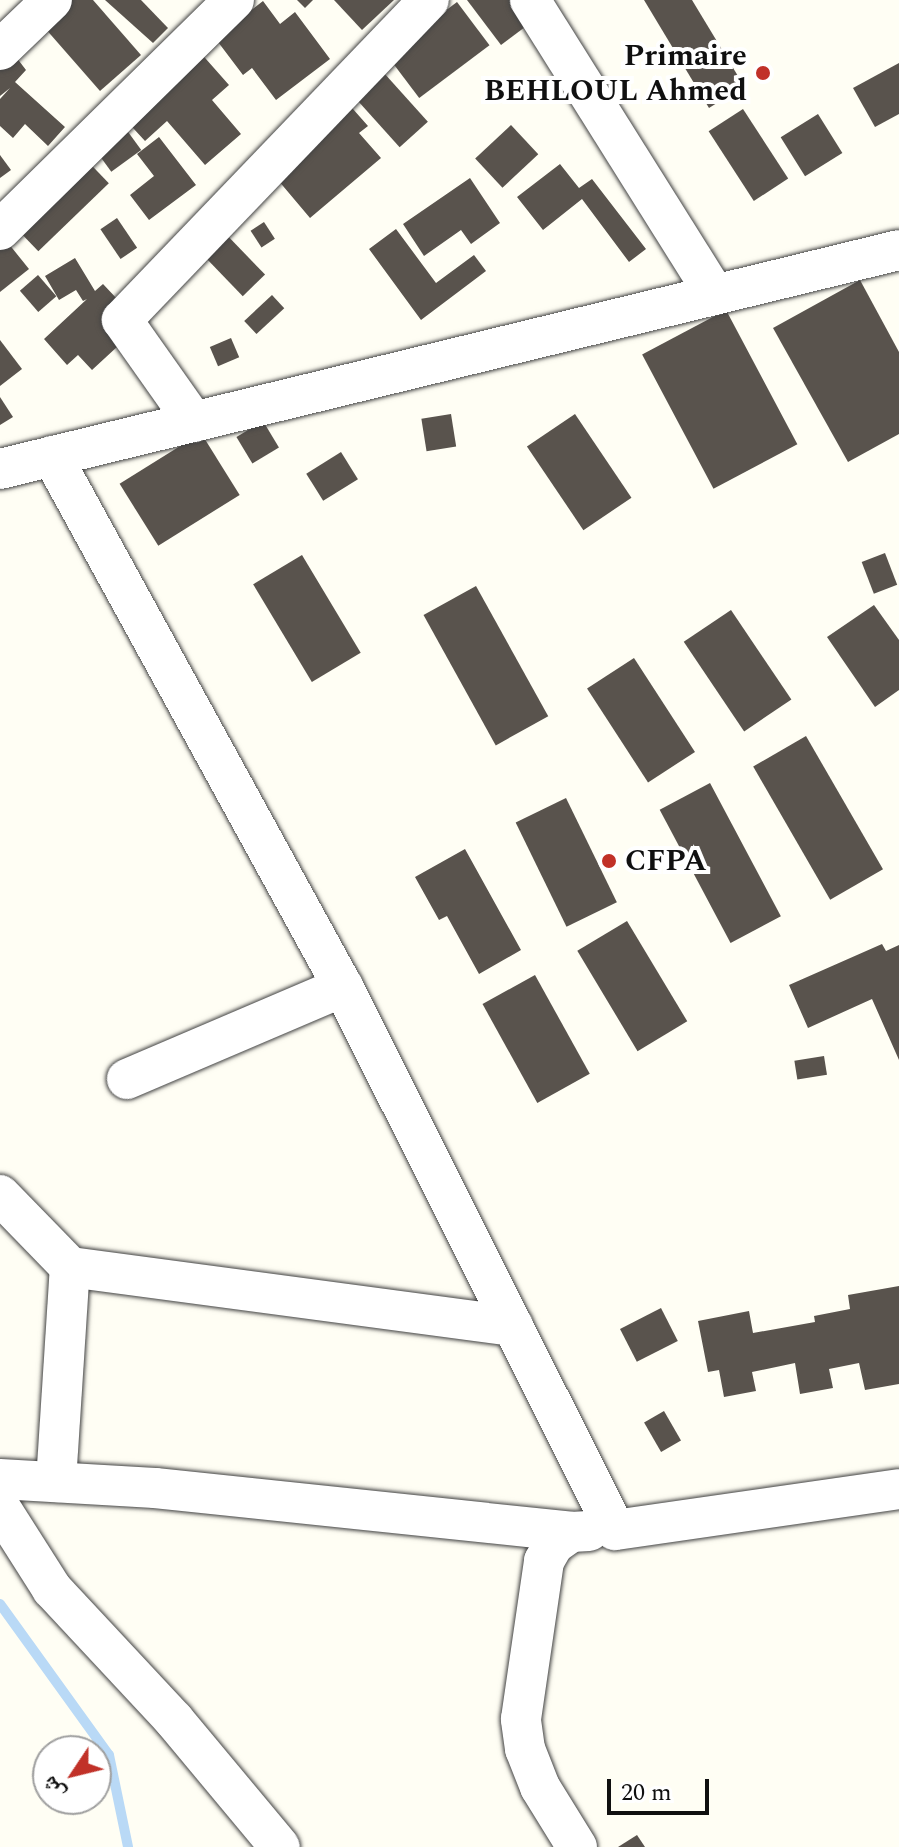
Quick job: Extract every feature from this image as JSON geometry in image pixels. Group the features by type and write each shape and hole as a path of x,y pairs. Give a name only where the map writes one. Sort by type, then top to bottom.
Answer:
{"street":[{"path":"0,50 52,0"},
{"path":"0,230 234,0"},
{"path":"194,422 122,320 429,0"},
{"path":"530,0 715,295"},
{"path":"0,469 899,250"},
{"path":"52,456 343,987 615,1530"},
{"path":"127,1079 343,987"},
{"path":"0,1195 70,1267 513,1326"},
{"path":"56,1482 70,1267"},
{"path":"0,1479 571,1532 615,1530 899,1489"},
{"path":"0,1507 52,1589 174,1720 280,1847"},
{"path":"571,1532 554,1544 538,1578 521,1719 525,1749 540,1787 577,1847"}],"building":[{"path":"43,0 93,0 141,55 100,91 30,11"},
{"path":"105,0 141,0 168,28 153,43"},
{"path":"297,0 313,0 305,8"},
{"path":"334,0 394,0 362,30"},
{"path":"467,0 511,0 529,24 501,45"},
{"path":"644,0 692,0 744,86 709,108"},
{"path":"263,1 280,24 295,12 330,59 276,100 252,68 243,75 215,38"},
{"path":"457,2 489,45 419,98 387,55"},
{"path":"0,36 26,70 15,82 65,127 48,146 25,124 13,138 0,126 0,99 10,88 0,96"},
{"path":"198,50 229,85 212,100 241,134 205,165 167,121 145,141 122,116"},
{"path":"375,63 428,122 400,147 347,88"},
{"path":"899,63 899,114 875,127 853,88"},
{"path":"345,100 368,126 359,133 381,158 310,218 267,167"},
{"path":"743,109 788,179 754,201 709,131"},
{"path":"818,114 842,153 805,176 781,137"},
{"path":"123,125 141,150 111,172 93,147"},
{"path":"511,125 538,154 502,188 475,158"},
{"path":"159,137 196,185 149,220 130,195 154,176 137,154"},
{"path":"72,145 109,183 38,251 2,213"},
{"path":"0,155 11,170 0,178"},
{"path":"560,164 579,188 592,179 646,249 629,262 582,199 543,230 517,197"},
{"path":"470,178 500,223 471,244 461,230 424,256 403,224"},
{"path":"117,218 137,248 121,259 100,229"},
{"path":"264,222 275,239 261,247 251,231"},
{"path":"396,229 436,283 474,255 486,271 421,320 369,249"},
{"path":"222,230 265,275 243,296 200,252"},
{"path":"0,233 29,269 0,292"},
{"path":"75,258 95,291 103,284 151,335 118,346 92,370 78,355 67,365 44,339 87,299 83,301 76,290 59,300 45,276"},
{"path":"38,275 56,296 38,312 20,291"},
{"path":"860,280 899,352 899,434 848,462 773,328"},
{"path":"272,295 284,308 256,334 244,321"},
{"path":"726,310 797,444 713,489 642,355"},
{"path":"231,338 239,357 218,366 210,347"},
{"path":"0,340 22,369 0,386"},
{"path":"0,397 13,417 0,425"},
{"path":"451,414 456,447 427,451 421,419"},
{"path":"575,414 631,498 583,530 527,446"},
{"path":"263,421 279,448 252,464 236,437"},
{"path":"201,433 240,495 158,546 120,484"},
{"path":"341,452 358,479 323,501 306,474"},
{"path":"885,553 897,585 874,594 862,562"},
{"path":"302,555 361,653 312,682 253,584"},
{"path":"476,586 548,716 496,745 424,615"},
{"path":"874,605 899,640 899,690 875,707 827,637"},
{"path":"731,610 791,700 744,731 684,642"},
{"path":"634,658 695,752 648,782 587,688"},
{"path":"806,736 883,869 830,900 753,766"},
{"path":"710,783 781,916 731,943 660,810"},
{"path":"566,798 617,902 567,927 516,823"},
{"path":"465,849 521,950 479,974 447,916 439,920 415,877"},
{"path":"627,921 687,1021 638,1051 577,951"},
{"path":"882,944 886,951 899,945 899,1060 872,999 808,1028 789,985"},
{"path":"535,975 590,1074 537,1103 483,1004"},
{"path":"824,1056 827,1075 797,1079 794,1061"},
{"path":"899,1286 899,1384 865,1390 859,1363 829,1369 833,1388 800,1394 795,1363 752,1372 756,1391 724,1397 719,1370 708,1372 698,1321 749,1311 753,1333 815,1322 814,1316 850,1309 848,1295"},
{"path":"661,1308 678,1341 637,1362 620,1329"},
{"path":"664,1411 681,1440 661,1452 644,1422"},
{"path":"637,1835 645,1847 618,1847"}],"waterway":[{"path":"0,1604 109,1755 128,1847"}],"place":[{"name":"Primaire BEHLOUL Ahmed","path":"763,73"},
{"name":"CFPA","path":"609,861"}]}
